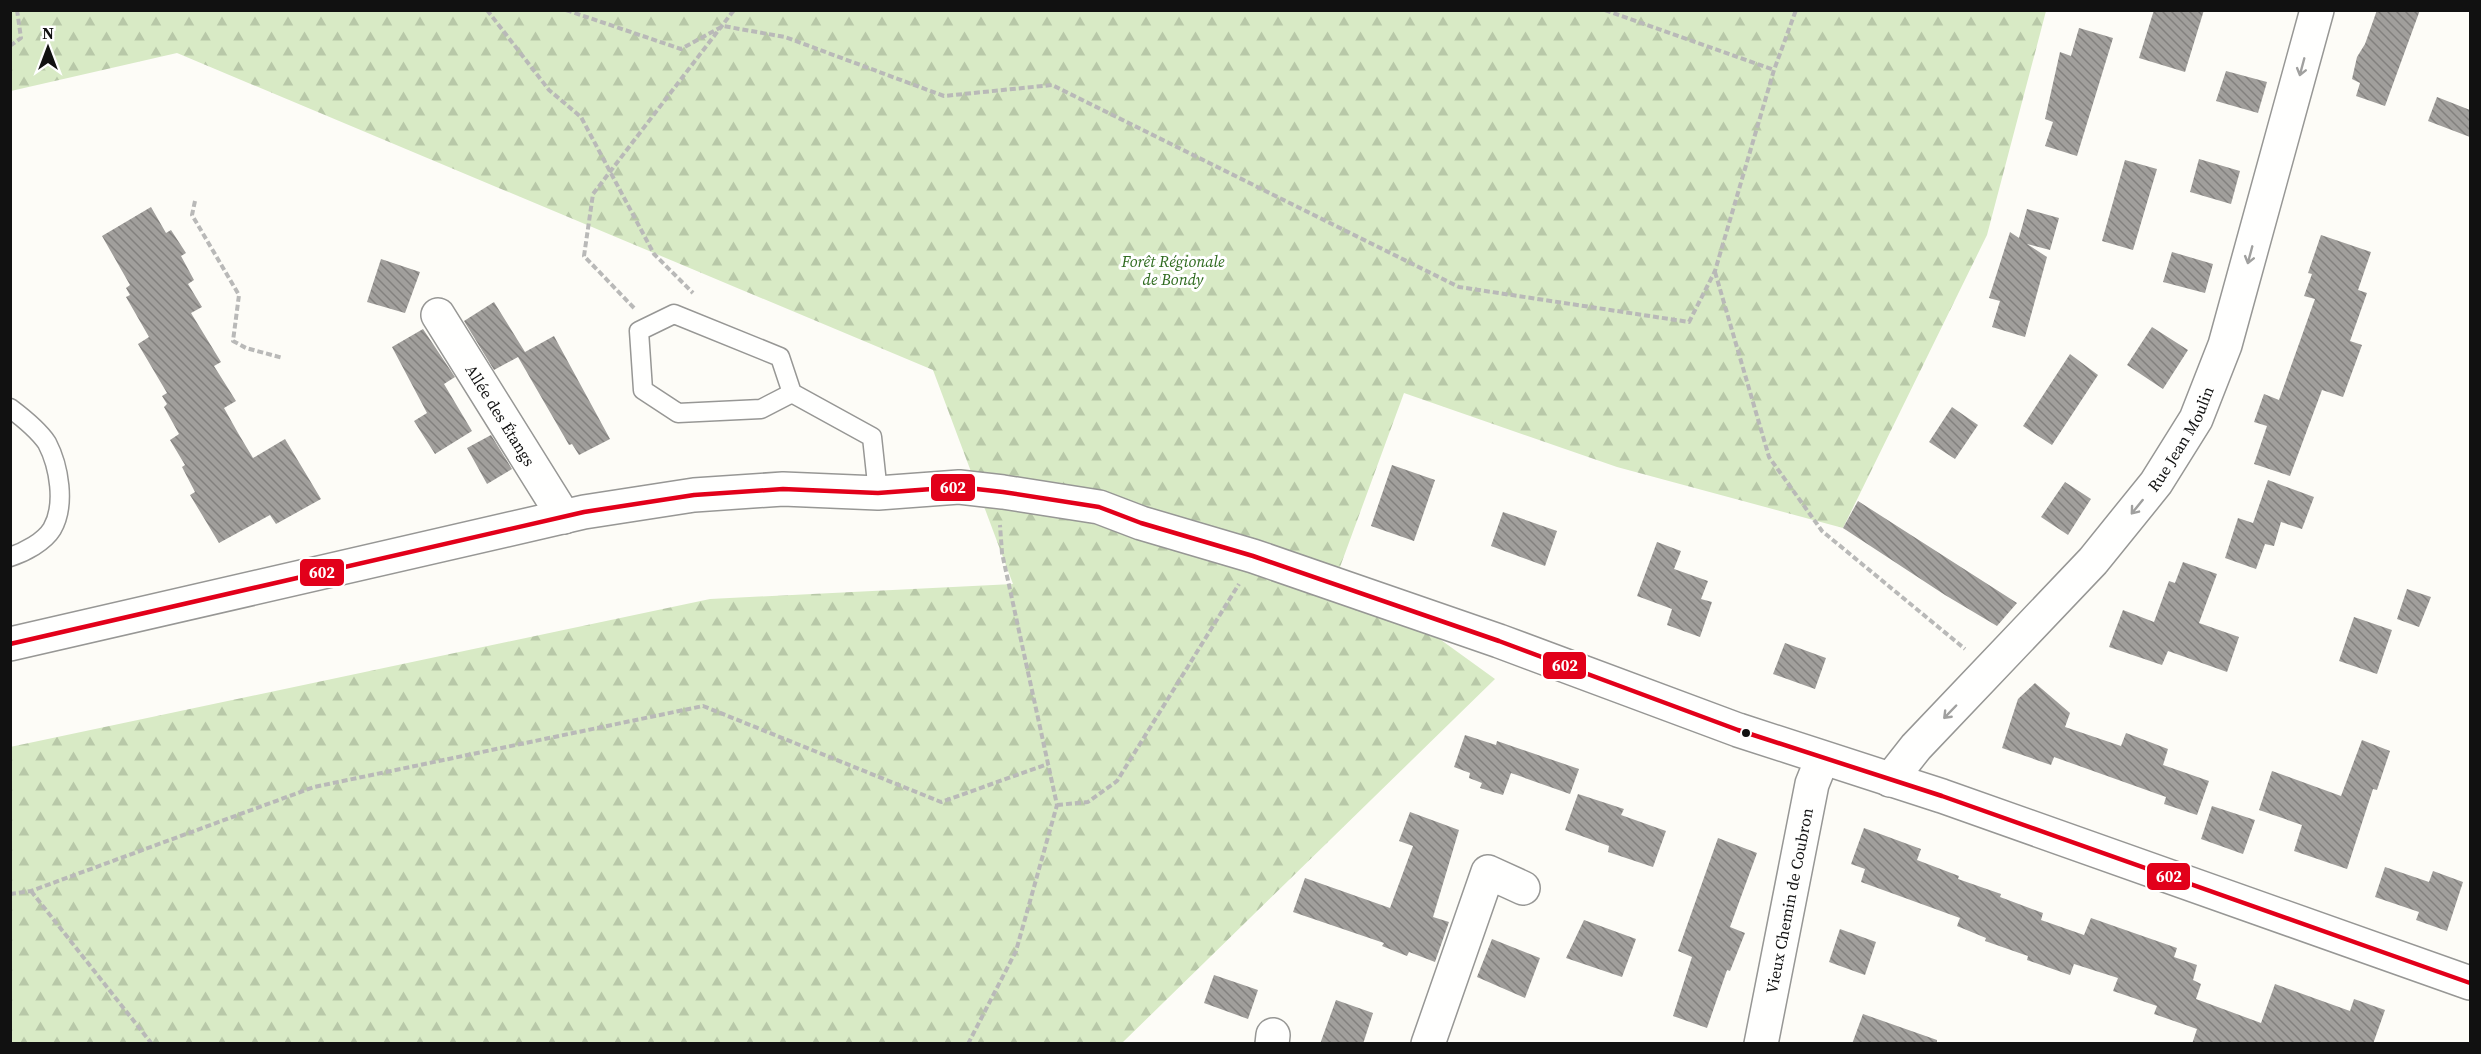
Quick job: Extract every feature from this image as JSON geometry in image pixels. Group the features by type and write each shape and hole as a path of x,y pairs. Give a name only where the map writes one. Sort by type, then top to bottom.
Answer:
{"street":[{"name":"Rue Jean Moulin","path":"1890,780 1916,747 2093,561 2156,483 2196,419 2225,345 2317,10"},
{"name":"Allée des Étangs","path":"438,315 564,517"},
{"path":"15,642 564,517 694,495 783,489 878,493 959,486 1099,507 1141,523 1253,556 1822,759 1890,780 2470,983"},
{"path":"878,493 908,502 1001,519 1093,525 1141,523"},
{"name":"Vieux Chemin de Coubron","path":"1761,1044 1812,784 1822,759"},
{"path":"1428,1044 1488,872 1523,888"}],"lane":[{"path":"792,393 761,409 678,413 643,390 639,331 674,314 780,357 792,393 872,436 878,493"},
{"path":"10,408 46,442 58,475 60,502 52,529 27,551 10,557"}],"path":[{"path":"10,46 21,38 17,10"},
{"path":"487,10 549,90 581,117 654,254 696,297"},
{"path":"566,10 681,49 723,26 785,37 944,96 1052,85 1459,287 1689,322 1715,271 1773,70 1796,10"},
{"path":"650,325 585,256 592,194 734,10"},
{"path":"1605,10 1773,70"},
{"path":"195,201 192,215 239,295 233,341 246,348 283,358"},
{"path":"1715,271 1769,458 1822,531 1991,670"},
{"path":"968,1044 1016,951 1057,805 1002,553 1001,519"},
{"path":"1057,805 1088,802 1117,781 1246,572 1253,556"},
{"path":"10,894 31,891 314,787 704,706 941,802 1048,764"},
{"path":"31,891 152,1044"}],"green space":[{"name":"Forêt Régionale de Bondy","path":"11,11 2046,11 1987,235 1843,528 1617,467 1404,393 1340,567 1495,679 1122,1043 11,1043 10,747 710,599 1013,584 933,370 177,53 11,91"}],"building":[{"path":"2154,10 2204,10 2185,72 2139,58"},
{"path":"2377,10 2420,10 2385,106 2356,96 2360,83 2352,79 2357,57 2365,44"},
{"path":"2079,28 2113,38 2077,156 2045,146 2053,122 2045,119 2060,52 2071,56"},
{"path":"2226,71 2267,82 2258,113 2216,101"},
{"path":"2437,97 2470,110 2470,137 2428,121"},
{"path":"2199,159 2240,171 2231,204 2190,192"},
{"path":"2125,160 2157,169 2133,250 2102,241"},
{"path":"151,207 166,233 171,230 186,253 181,256 194,280 188,284 202,307 191,313 221,362 214,366 236,401 224,408 238,433 253,458 285,439 321,499 276,524 270,515 219,543 190,495 195,492 182,467 185,465 170,440 179,434 164,407 167,404 162,396 167,393 138,344 149,337 126,297 130,295 126,288 130,285 102,236"},
{"path":"2027,209 2059,218 2050,250 2027,244 2047,257 2025,337 1992,327 2000,301 1989,298 2010,232 2019,238"},
{"path":"2321,235 2371,252 2358,290 2367,293 2350,341 2362,345 2343,397 2322,390 2290,476 2254,464 2267,426 2254,422 2264,394 2279,400 2315,299 2304,296 2312,274 2308,273"},
{"path":"2172,252 2213,264 2205,293 2163,282"},
{"path":"381,259 420,272 405,313 367,302"},
{"path":"494,302 525,352 554,336 610,439 579,455 572,444 569,445 518,357 494,370 464,321"},
{"path":"2152,327 2188,350 2163,389 2127,365"},
{"path":"423,329 455,377 444,384 472,431 435,454 414,421 427,413 392,347"},
{"path":"2070,354 2098,375 2052,445 2023,426"},
{"path":"1952,407 1978,425 1955,459 1929,442"},
{"path":"491,435 512,469 487,484 467,448"},
{"path":"1392,465 1435,480 1414,541 1371,526"},
{"path":"2268,480 2314,497 2302,529 2281,522 2274,546 2265,544 2256,569 2225,558 2238,518 2253,523"},
{"path":"2065,482 2091,499 2068,535 2041,517"},
{"path":"1858,501 2017,603 1997,626 1945,595 1843,528"},
{"path":"1503,512 1557,531 1545,566 1491,546"},
{"path":"1657,542 1681,551 1674,569 1708,581 1701,599 1712,602 1700,637 1667,625 1672,609 1637,596"},
{"path":"2183,562 2217,574 2199,623 2239,637 2227,672 2168,651 2162,665 2109,647 2123,610 2154,622 2169,581 2175,583"},
{"path":"2407,589 2431,597 2419,627 2397,619"},
{"path":"2354,617 2392,630 2377,674 2339,661"},
{"path":"1785,643 1826,658 1815,689 1773,674"},
{"path":"2035,683 2070,713 2065,727 2121,746 2126,733 2168,749 2163,765 2209,781 2197,815 2164,804 2166,797 2054,757 2051,765 2002,748 2018,699"},
{"path":"1465,735 1496,745 1497,741 1579,769 1570,794 1511,773 1503,795 1480,788 1482,783 1469,778 1470,773 1454,767"},
{"path":"2362,740 2390,751 2377,790 2373,789 2347,869 2294,851 2302,825 2259,810 2272,771 2341,796"},
{"path":"1578,794 1624,809 1621,815 1666,831 1653,867 1608,852 1609,846 1565,830"},
{"path":"2212,806 2255,820 2243,854 2201,839"},
{"path":"1410,812 1459,830 1433,917 1449,922 1435,962 1409,952 1407,956 1382,946 1384,943 1293,912 1305,878 1390,908 1413,846 1399,841"},
{"path":"1864,828 1921,849 1917,860 1959,876 1958,879 2001,894 2000,897 2043,913 2041,920 2084,935 2091,918 2177,948 2174,957 2197,965 2193,980 2201,984 2196,999 2261,1023 2275,984 2350,1011 2354,999 2385,1010 2373,1044 2192,1044 2197,1029 2154,1014 2157,1006 2113,991 2118,978 2074,964 2070,975 2027,960 2028,956 1985,941 1986,938 1957,926 1960,918 1861,882 1865,869 1851,864"},
{"path":"1718,838 1757,853 1730,927 1745,933 1730,971 1727,970 1707,1028 1673,1016 1692,957 1678,951"},
{"path":"2385,867 2429,882 2433,871 2463,882 2447,931 2416,920 2419,912 2375,897"},
{"path":"1584,920 1636,939 1622,977 1566,958"},
{"path":"1840,929 1876,942 1865,975 1829,962"},
{"path":"1492,939 1540,958 1525,998 1477,977"},
{"path":"1214,975 1258,990 1248,1019 1204,1003"},
{"path":"1336,1000 1373,1013 1363,1044 1320,1044"},
{"path":"1863,1014 1937,1040 1937,1044 1852,1044"}],"transit line":[{"name":"602","path":"10,644 584,512 694,495 783,489 878,493 959,487 1003,492 1099,507 1141,523 1253,556 1499,641 1738,730 1942,796 2470,983"}]}
